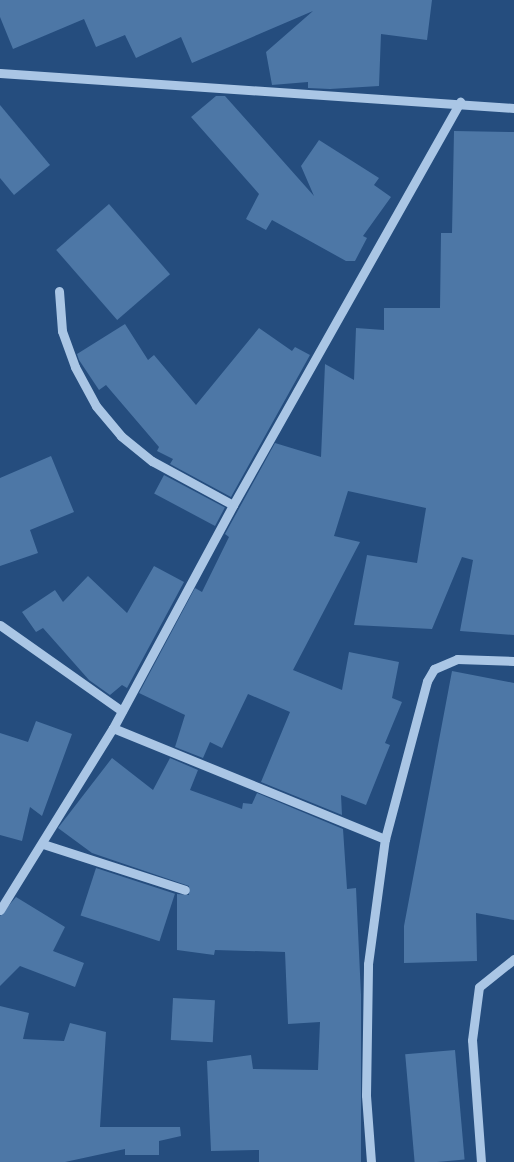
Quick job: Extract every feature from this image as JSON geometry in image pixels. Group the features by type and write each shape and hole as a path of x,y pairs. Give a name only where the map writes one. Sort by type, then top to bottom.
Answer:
{"street":[{"path":"0,73 460,102 514,108"},
{"path":"0,910 43,844 113,728 233,504 460,102"},
{"path":"59,291 62,331 75,367 96,406 121,436 152,461 233,504"},
{"path":"0,625 122,711"},
{"path":"371,1162 366,1095 368,964 386,839 427,682 434,669 457,659 514,661"},
{"path":"113,728 386,839"},
{"path":"43,844 185,890"},
{"path":"480,1162 472,1040 479,987 514,959"}],"building":[{"path":"0,0 432,0 427,40 381,34 379,86 330,89 308,88 308,82 272,85 266,52 313,11 192,63 181,37 136,58 125,35 96,47 84,19 13,49 0,17"},
{"path":"216,96 225,96 314,196 301,166 319,140 379,178 374,185 391,197 363,236 367,238 355,261 346,261 272,220 266,230 246,219 259,194 191,117"},
{"path":"0,105 50,165 14,195 0,178"},
{"path":"454,131 514,132 514,635 460,631 473,560 462,557 432,629 354,625 367,555 417,563 426,508 348,491 334,536 360,542 293,670 342,690 349,652 399,662 392,698 402,702 385,743 390,745 366,805 341,795 342,815 261,782 290,712 248,694 222,748 210,742 203,758 175,747 185,715 139,693 195,588 202,592 229,537 225,534 275,443 321,457 325,364 354,380 356,328 384,330 384,308 440,308 441,233 452,233"},
{"path":"109,204 170,274 117,320 56,250"},
{"path":"125,324 148,360 154,355 196,405 259,328 292,351 295,347 310,355 231,497 170,464 173,459 157,451 159,447 106,385 99,390 79,360 77,354"},
{"path":"51,456 74,512 30,530 38,553 0,566 0,478"},
{"path":"164,475 225,507 215,526 154,494"},
{"path":"154,566 184,582 127,688 122,685 110,695 89,680 43,628 36,632 22,612 55,590 63,602 88,576 127,613"},
{"path":"452,671 514,683 514,920 476,913 477,961 404,963 404,926"},
{"path":"36,721 72,734 42,816 30,807 22,841 0,835 0,733 28,742"},
{"path":"112,758 153,790 170,758 198,770 190,790 242,809 243,803 252,804 257,793 343,829 347,889 356,888 361,995 361,1162 259,1162 259,1150 211,1151 207,1061 251,1055 253,1069 318,1070 320,1022 288,1024 285,952 215,950 214,955 177,950 177,894 189,895 189,886 92,853 58,828"},
{"path":"96,868 175,894 159,941 81,916"},
{"path":"16,897 65,927 53,951 84,963 75,987 20,966 0,986 0,916"},
{"path":"173,998 215,1000 213,1042 171,1040"},
{"path":"0,1006 29,1013 23,1039 64,1041 70,1023 106,1032 100,1127 180,1127 181,1136 159,1141 159,1155 125,1155 125,1149 65,1162 0,1162"},
{"path":"455,1050 465,1160 415,1162 405,1054"}]}
